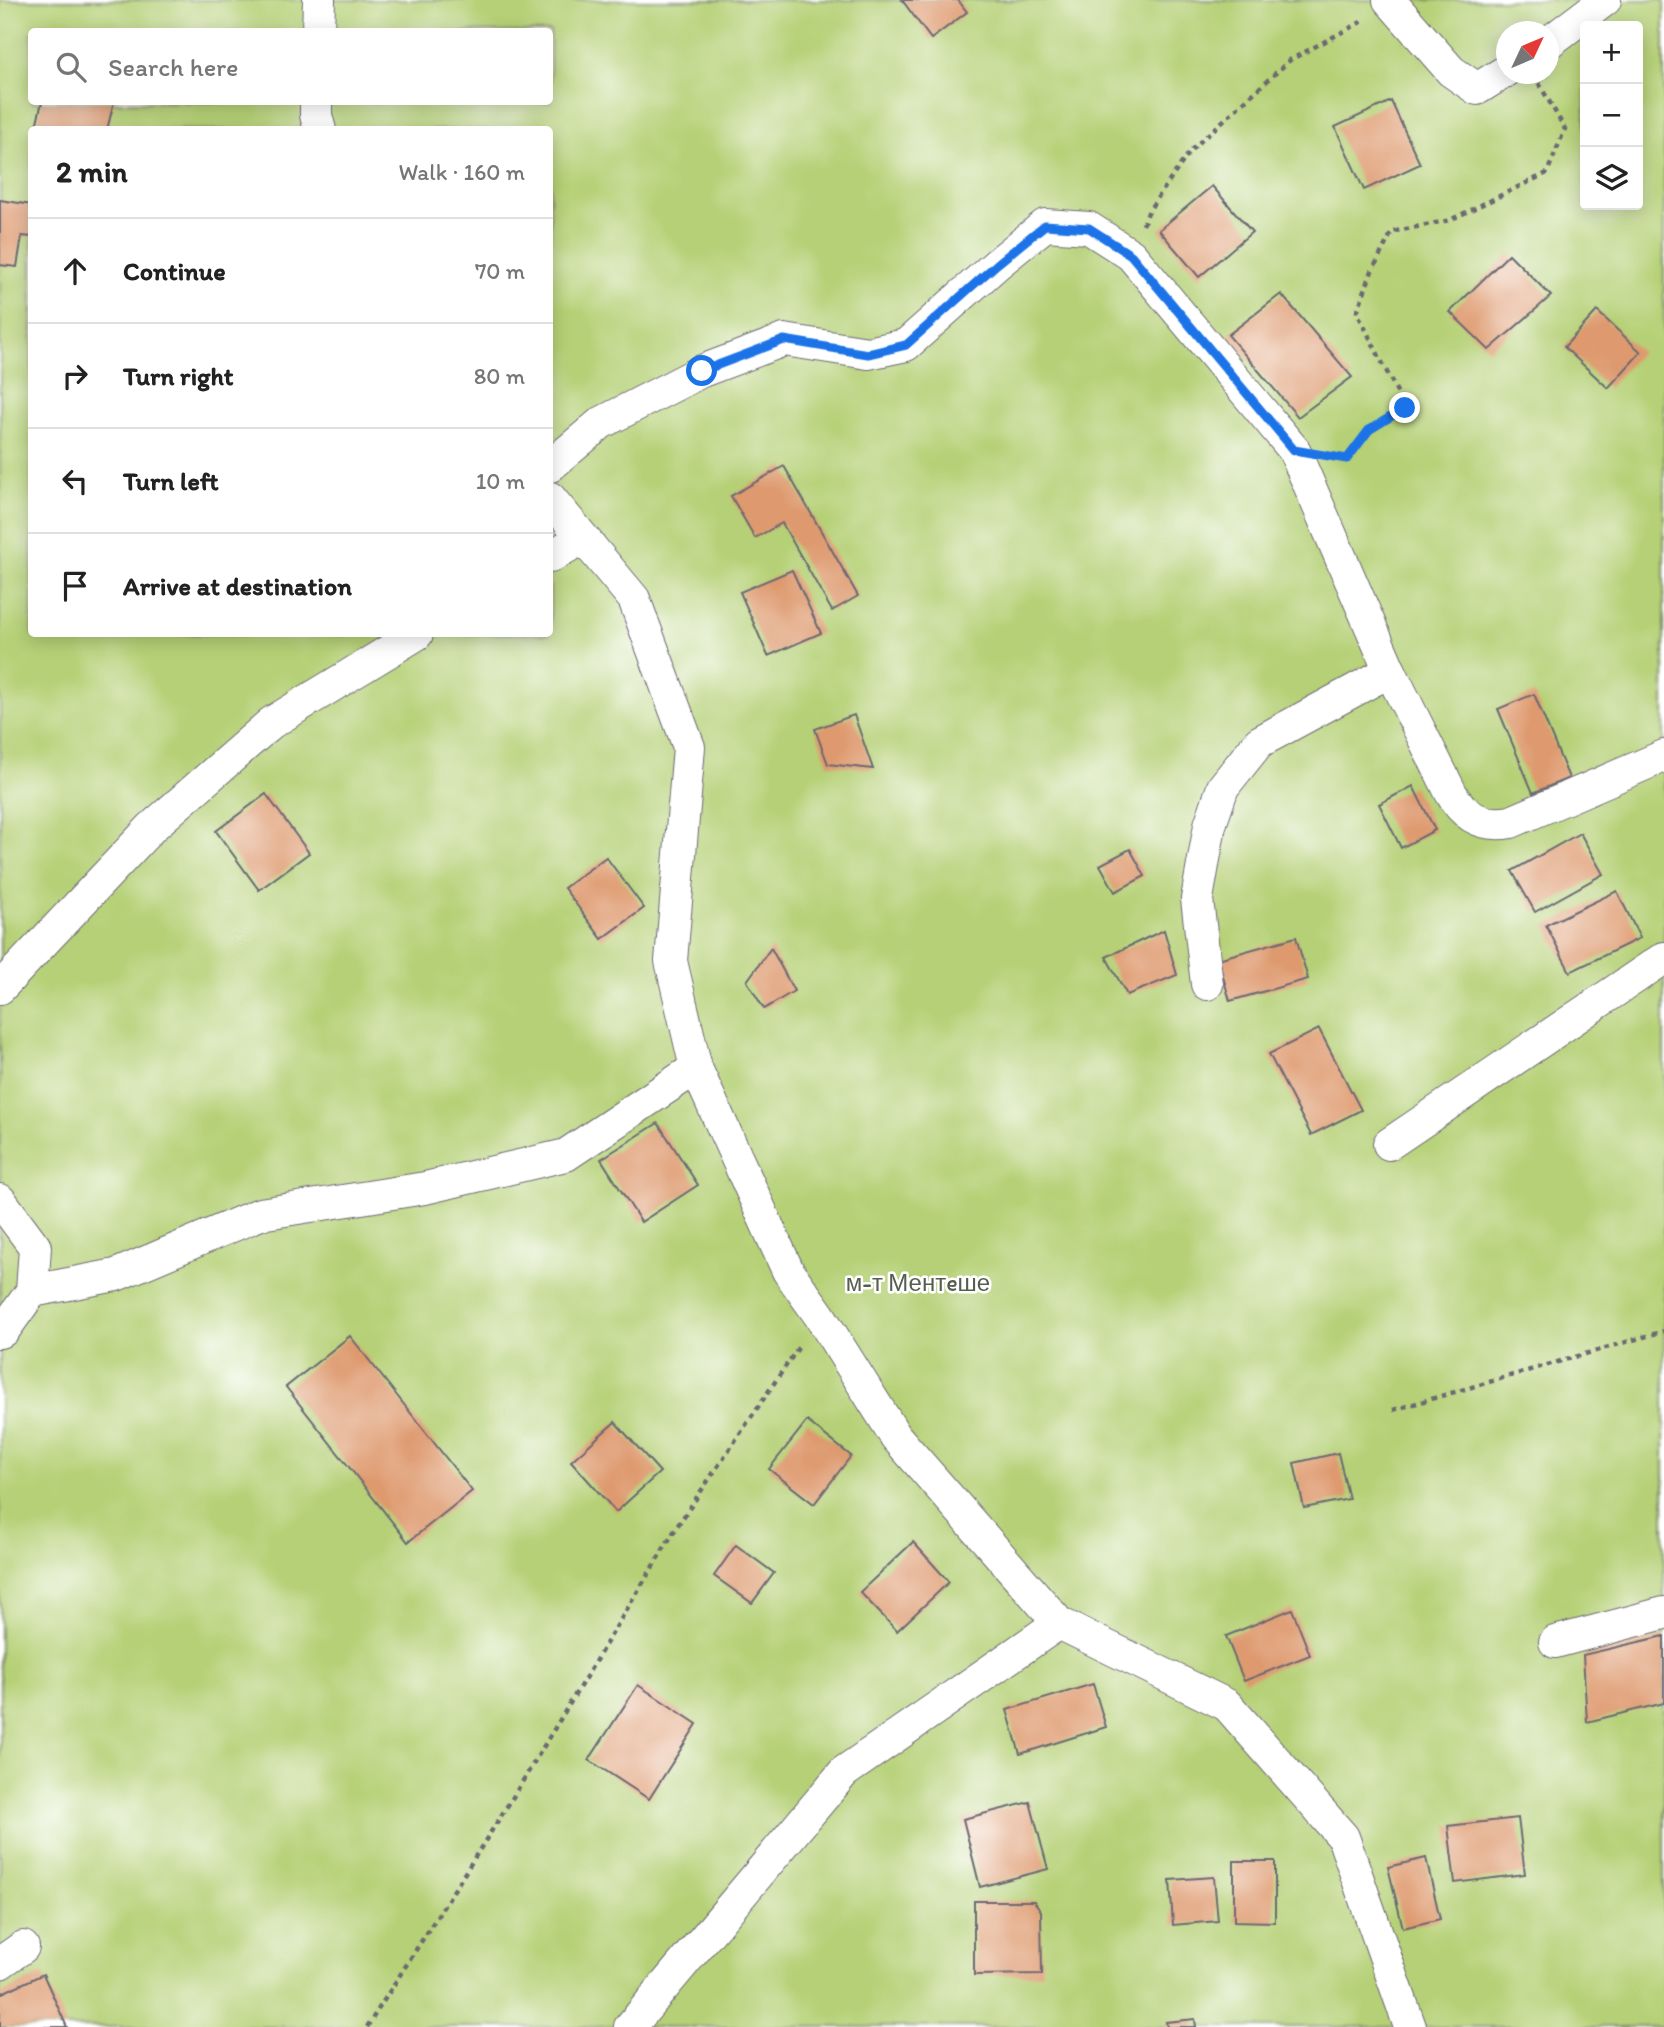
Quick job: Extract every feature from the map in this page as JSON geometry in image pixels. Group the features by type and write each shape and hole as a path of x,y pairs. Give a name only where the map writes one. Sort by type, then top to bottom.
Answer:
{"street":[{"path":"318,28 320,0"},
{"path":"1559,35 1605,0"},
{"path":"1378,6 1451,71 1477,89 1496,78"},
{"path":"316,105 319,126"},
{"path":"553,463 601,423 702,371 784,340 868,354 906,345 1045,225 1089,228 1131,255 1294,450 1390,671 1458,806 1469,816 1482,822 1497,825 1511,822 1664,755"},
{"path":"553,501 634,599 689,747 671,961 696,1068 788,1271 820,1316 896,1437 1059,1623 1227,1705 1343,1837 1410,2027"},
{"path":"553,555 582,538"},
{"path":"0,988 152,827 271,723 412,637"},
{"path":"1207,984 1197,899 1210,825 1223,787 1259,742 1390,671"},
{"path":"1389,1144 1664,958"},
{"path":"32,1291 116,1275 260,1214 425,1188 566,1156 696,1068"},
{"path":"0,1200 35,1247 32,1291 0,1332"},
{"path":"1555,1642 1664,1613"},
{"path":"630,2027 844,1772 1059,1623"}],"path":[{"path":"1131,255 1149,210 1191,150 1290,60 1362,23 1378,6"},
{"path":"1294,450 1347,459 1369,430 1405,408 1357,312 1372,271 1392,232 1450,220 1547,173 1565,129 1540,84"},
{"path":"368,2027 513,1797 678,1525 820,1316"},
{"path":"1393,1410 1664,1331"}],"green space":[{"name":"м-т Ментeше","path":"0,0 1664,0 1664,2027 0,2027"}],"building":[{"path":"902,0 958,0 967,12 931,39"},
{"path":"1391,101 1420,164 1364,190 1335,127"},
{"path":"41,105 113,105 108,126 36,126"},
{"path":"1212,186 1252,232 1199,277 1159,230"},
{"path":"0,200 28,204 28,237 22,236 17,267 0,265"},
{"path":"1509,254 1551,296 1489,350 1450,312"},
{"path":"1281,294 1352,377 1298,417 1228,335"},
{"path":"1597,311 1641,352 1608,388 1564,347"},
{"path":"784,466 858,596 832,611 782,523 755,538 731,496"},
{"path":"792,570 821,633 768,656 740,592"},
{"path":"1534,694 1569,778 1533,793 1498,709"},
{"path":"854,715 873,769 828,764 815,729"},
{"path":"1413,786 1435,830 1401,848 1379,804"},
{"path":"266,794 309,853 259,890 216,831"},
{"path":"1580,833 1603,874 1535,912 1512,871"},
{"path":"1130,849 1145,876 1115,892 1100,865"},
{"path":"606,857 644,908 602,939 564,888"},
{"path":"1617,891 1640,938 1570,972 1546,925"},
{"path":"1164,930 1177,975 1127,995 1106,957"},
{"path":"1296,937 1308,979 1230,1001 1218,959"},
{"path":"771,948 794,991 764,1009 747,981"},
{"path":"1319,1029 1361,1110 1311,1135 1269,1054"},
{"path":"658,1123 698,1185 641,1222 601,1159"},
{"path":"350,1336 472,1491 408,1542 286,1387"},
{"path":"807,1421 851,1456 814,1504 769,1469"},
{"path":"615,1422 660,1472 616,1512 571,1461"},
{"path":"1338,1453 1349,1499 1304,1508 1294,1463"},
{"path":"913,1542 949,1582 897,1631 860,1592"},
{"path":"736,1545 774,1573 752,1603 714,1576"},
{"path":"1292,1609 1310,1655 1244,1681 1226,1636"},
{"path":"1664,1636 1664,1703 1587,1722 1583,1655"},
{"path":"1093,1684 1106,1727 1020,1754 1007,1710"},
{"path":"638,1685 697,1724 649,1799 589,1760"},
{"path":"1030,1802 1048,1869 980,1887 963,1819"},
{"path":"1518,1818 1525,1874 1455,1883 1448,1826"},
{"path":"1426,1858 1440,1919 1403,1928 1388,1867"},
{"path":"1234,1861 1275,1861 1275,1922 1234,1921"},
{"path":"1214,1877 1218,1921 1173,1925 1170,1880"},
{"path":"974,1901 1034,1901 1041,1911 1042,1974 974,1975"},
{"path":"43,1974 67,2027 0,2027 0,1994"},
{"path":"1195,2019 1196,2027 1167,2027 1166,2022"}],"route":[{"path":"702,371 784,340 868,354 906,345 1045,225 1089,228 1131,255 1294,450 1347,459 1369,430 1405,408"}]}
